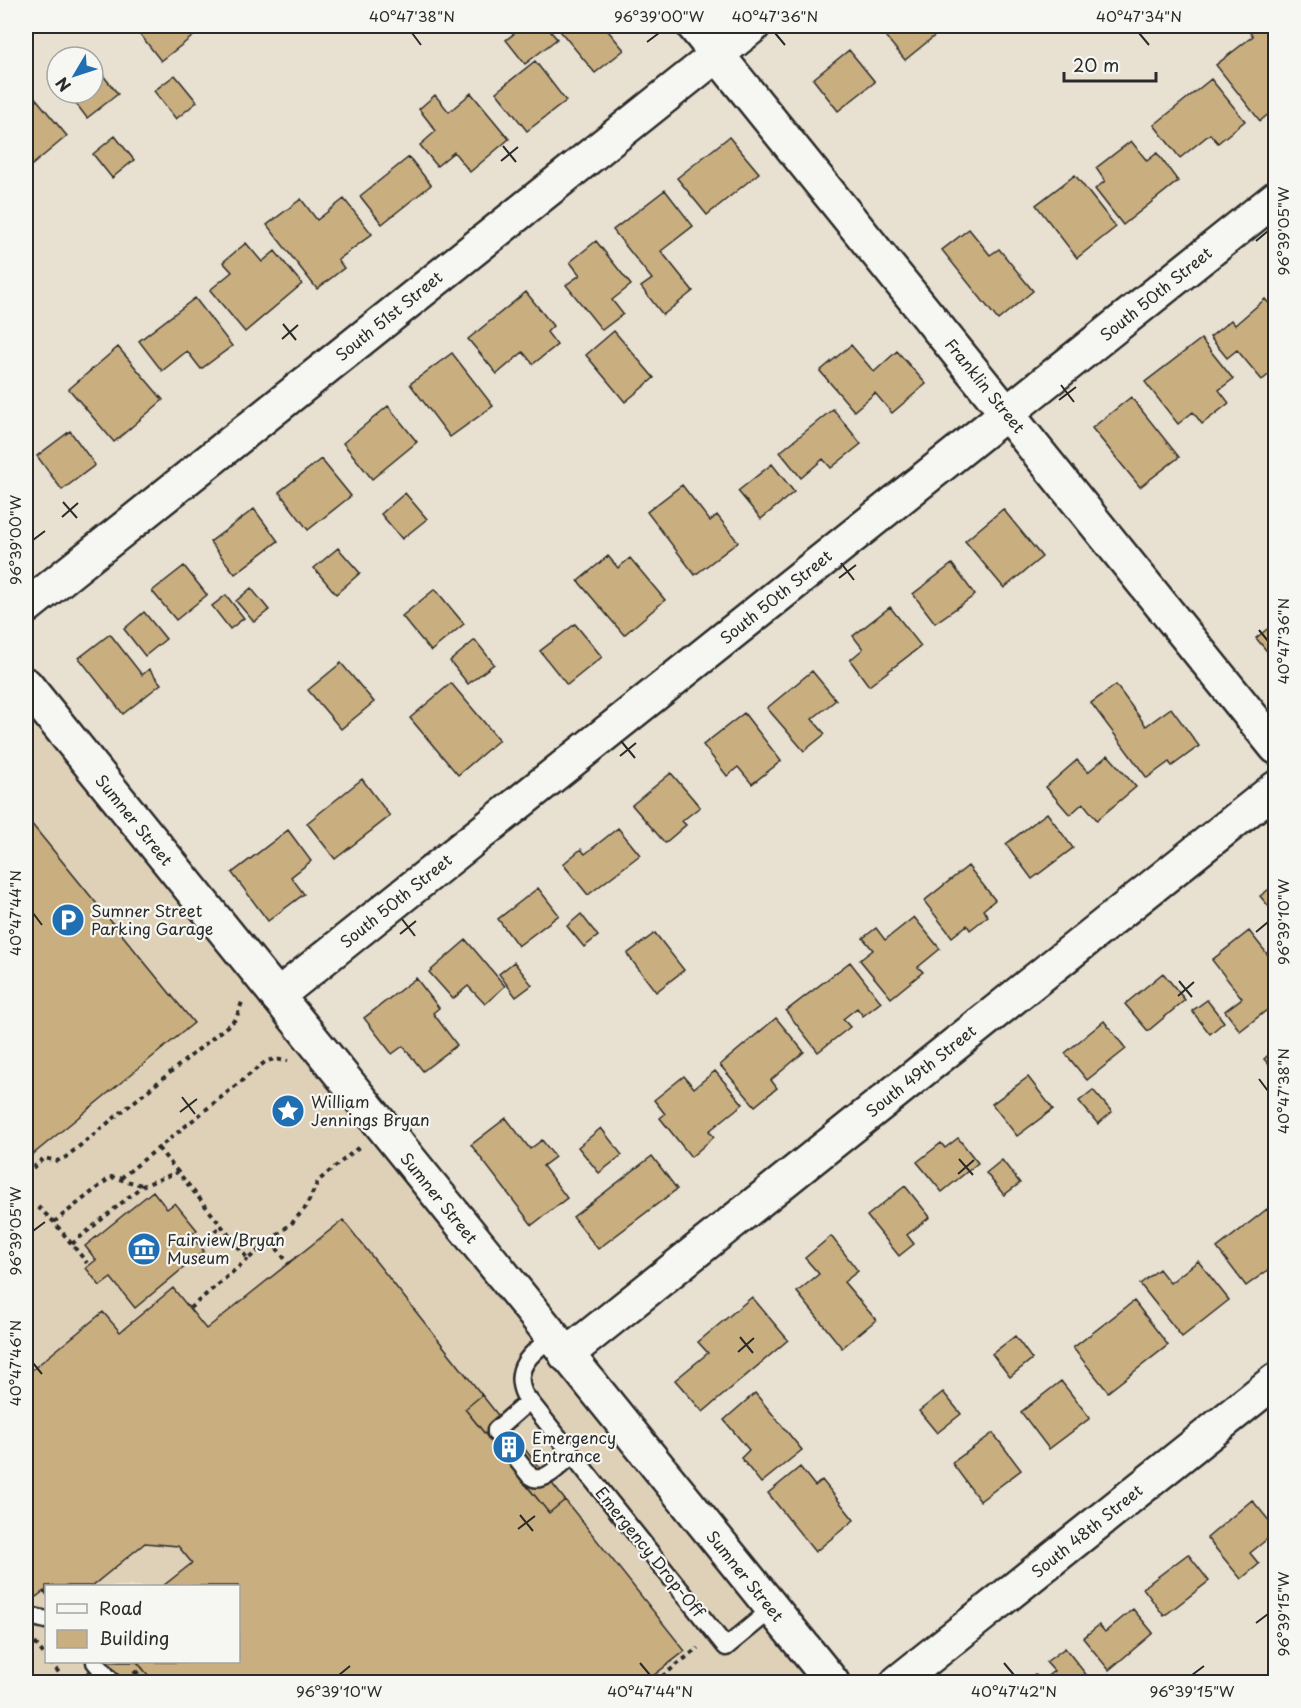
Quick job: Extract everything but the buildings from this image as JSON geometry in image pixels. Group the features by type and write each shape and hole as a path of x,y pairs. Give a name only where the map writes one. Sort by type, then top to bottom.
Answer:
{"street":[{"name":"Franklin Street","path":"694,26 1275,747"},
{"name":"South 51st Street","path":"26,607 753,26"},
{"name":"South 50th Street","path":"277,996 1275,198"},
{"name":"Sumner Street","path":"26,685 832,1683"},
{"name":"South 49th Street","path":"559,1346 1275,788"},
{"name":"South 48th Street","path":"897,1683 1275,1380"}],"lane":[{"path":"559,1346 531,1354 523,1365 520,1381 529,1401 498,1426 496,1433 534,1479 541,1479 572,1455"},
{"name":"Emergency Drop-Off","path":"529,1401 726,1647 772,1609"},
{"path":"26,1616 45,1620"},
{"path":"96,1663 112,1683"}],"path":[{"path":"26,1174 44,1158 57,1161 66,1157 236,1019 243,999"},
{"path":"121,1178 265,1062 274,1059 293,1062"},
{"path":"190,1308 300,1215 318,1181 360,1146"},
{"path":"158,1148 248,1259"},
{"path":"72,1244 142,1186 178,1172"},
{"path":"54,1222 111,1177 121,1178 142,1186"},
{"path":"38,1207 54,1222 87,1263"},
{"path":"201,1243 221,1226"},
{"path":"271,1241 289,1264"},
{"path":"655,1683 698,1648"},
{"path":"51,1663 67,1683"}],"shaded area":[{"path":"26,685 823,1670 807,1682 26,1682"}],"place":[{"name":"Sumner Street Parking Garage","path":"68,920"},
{"name":"William Jennings Bryan","path":"288,1111"},
{"name":"Fairview/Bryan Museum","path":"144,1249"},
{"name":"Emergency Entrance","path":"509,1447"}]}
